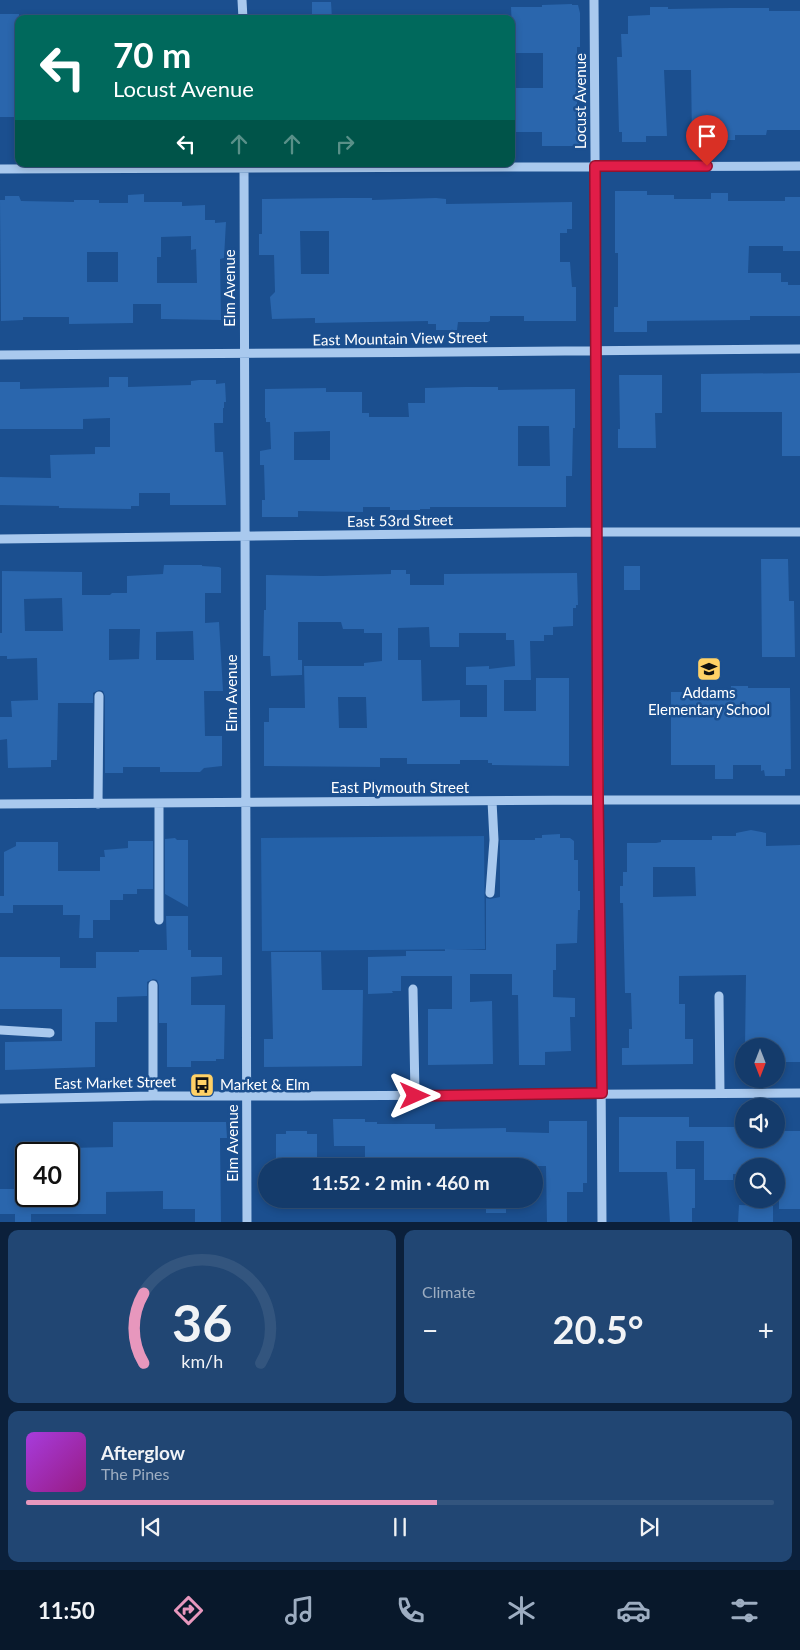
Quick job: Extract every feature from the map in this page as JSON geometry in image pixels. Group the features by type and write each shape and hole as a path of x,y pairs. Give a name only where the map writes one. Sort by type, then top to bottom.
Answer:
{"street":[{"path":"242,0 243,15"},
{"name":"Locust Avenue","path":"594,0 602,1222"},
{"path":"515,166 800,166"},
{"path":"0,169 163,167"},
{"name":"Elm Avenue","path":"244,167 247,1222"},
{"name":"East Mountain View Street","path":"0,355 244,355 800,349"},
{"name":"East 53rd Street","path":"0,539 246,538 597,532 800,532"},
{"path":"98,804 99,696"},
{"name":"East Plymouth Street","path":"0,804 800,800"},
{"path":"490,893 494,840 492,801"},
{"path":"159,804 159,920"},
{"path":"153,985 153,1096"},
{"path":"413,989 415,1096"},
{"path":"719,996 720,1093"},
{"path":"0,1030 50,1033"},
{"name":"East Market Street","path":"0,1099 153,1096 415,1096 800,1092"}],"shaded area":[{"path":"484,836 485,949 262,951 261,838"}],"building":[{"path":"312,2 331,2 332,15 312,15"},
{"path":"542,5 578,5 580,13 580,47 577,47 577,121 581,121 581,146 542,146 542,132 515,132 515,88 543,88 543,53 515,53 515,15 511,15 511,7 542,7"},
{"path":"650,7 668,7 668,9 769,8 769,11 800,11 800,130 767,130 766,135 735,135 735,140 692,140 691,70 664,70 667,136 646,136 646,142 622,142 622,132 619,132 617,57 622,57 621,34 628,34 628,16 650,15"},
{"path":"0,14 19,14 15,15 15,117 0,117"},
{"path":"615,191 647,191 647,195 674,195 674,199 711,199 711,193 728,193 728,201 785,201 785,197 800,197 800,251 783,251 783,246 749,246 748,273 781,273 781,282 788,282 788,285 800,285 800,316 750,316 750,320 647,321 647,332 614,332 614,307 618,307 618,253 615,253"},
{"path":"144,194 144,202 182,202 182,206 205,205 205,220 215,220 215,223 226,222 224,258 220,259 221,320 161,319 161,304 133,304 133,323 69,324 69,317 23,317 23,320 1,321 0,200 5,200 5,196 19,196 21,201 74,202 74,200 99,200 99,203 128,203 128,195","holes":["191,236 191,250 196,249 197,283 157,283 157,257 161,257 161,237","87,252 118,252 118,282 87,282"]},
{"path":"372,198 372,200 436,198 446,199 446,204 572,202 572,229 567,229 567,233 560,233 560,262 570,262 572,287 576,287 576,321 524,321 524,316 490,316 490,321 488,322 458,322 457,330 436,330 436,324 428,324 428,321 315,323 315,318 272,319 270,297 275,292 274,255 259,255 259,234 262,234 262,199","holes":["300,231 329,231 329,274 301,274"]},
{"path":"800,373 800,456 782,456 782,412 701,412 701,374"},
{"path":"619,375 662,375 662,413 655,413 656,448 618,448 618,429 620,429"},
{"path":"109,377 128,377 128,387 191,385 191,381 199,380 216,380 216,384 225,383 226,402 224,402 223,408 223,423 214,423 215,452 223,452 226,505 170,505 170,493 139,493 139,506 131,506 131,509 0,505 0,477 51,478 50,455 95,454 95,447 110,447 110,418 83,419 83,429 0,429 0,382 20,382 20,389 109,387"},
{"path":"498,387 498,390 575,389 572,476 566,476 566,507 430,507 430,509 420,510 390,510 390,507 363,507 363,512 298,511 298,517 262,517 262,500 265,500 264,465 260,465 260,451 271,449 270,422 266,422 265,418 265,389 326,388 326,392 362,392 362,413 369,413 369,417 409,417 408,403 425,403 425,388","holes":["518,426 549,426 550,466 518,466","330,431 330,460 294,460 294,432"]},
{"path":"761,559 788,559 789,601 794,601 795,657 762,657"},
{"path":"164,565 202,565 221,568 221,593 205,593 205,623 219,622 223,691 204,691 205,736 222,736 222,766 204,768 200,772 160,772 160,767 123,767 123,773 105,773 105,696 103,691 99,690 93,693 93,703 58,703 57,760 51,760 51,767 8,768 7,739 0,740 0,717 12,717 11,701 38,700 37,658 7,659 7,656 0,656 2,571 82,572 82,595 127,593 127,576 163,574","holes":["62,598 63,631 25,631 24,599","109,629 140,629 139,659 109,660","193,631 194,660 156,660 156,632"]},
{"path":"624,566 640,566 640,590 624,590"},
{"path":"391,570 406,570 406,574 410,574 410,585 444,585 444,574 577,573 578,605 576,605 576,608 573,608 573,626 553,627 553,635 544,635 544,641 530,641 531,680 504,680 504,711 536,711 536,678 569,678 569,766 492,765 492,763 488,763 488,760 460,760 460,764 407,764 407,758 380,758 380,767 264,766 264,722 269,722 269,708 305,708 304,666 364,666 364,663 382,661 382,633 364,633 364,629 343,629 341,622 298,622 298,660 302,660 302,675 271,676 270,656 263,656 266,575 391,574","holes":["429,627 430,647 459,647 459,633 506,633 506,640 514,640 515,666 489,669 489,666 466,667 466,685 487,685 487,717 460,717 460,700 422,701 421,660 398,660 398,628","338,697 366,697 367,728 339,728"]},
{"path":"731,686 790,688 791,769 785,769 785,776 765,776 764,770 761,771 761,765 733,765 733,779 715,779 715,765 671,765 671,692 731,692"},
{"path":"751,830 766,833 766,846 800,845 800,1062 785,1062 785,1038 745,1038 746,975 679,976 679,1004 685,1004 685,1039 693,1039 693,1064 622,1065 622,1048 629,1048 629,1029 632,1029 631,993 625,993 623,903 620,903 620,886 623,886 623,872 627,872 627,843 656,843 661,842 661,840 712,840 712,836 736,836 736,833","holes":["653,867 695,867 696,896 653,897"]},
{"path":"560,834 560,838 570,838 574,841 574,860 578,860 578,891 580,891 577,943 556,944 556,970 553,970 553,997 575,998 575,1017 570,1017 571,1051 545,1052 545,1065 519,1065 518,995 512,995 512,974 470,974 470,1002 492,1001 493,1064 428,1065 428,1009 452,1009 452,976 401,976 401,991 368,994 368,957 406,956 406,951 445,951 445,949 486,950 486,898 500,897 500,840 535,840 535,838 542,838 542,835"},
{"path":"175,838 177,840 188,840 188,907 165,894 165,839"},
{"path":"128,841 153,841 153,889 137,889 137,894 123,894 123,900 110,900 110,920 93,920 93,938 79,938 80,915 63,915 63,905 13,905 13,913 0,913 0,896 4,896 4,852 16,846 16,842 58,842 58,871 100,871 100,857 105,857 104,850 128,848"},
{"path":"166,916 188,916 188,950 191,950 191,957 222,957 222,975 191,977 191,1005 225,1005 224,1059 216,1059 216,1061 191,1061 191,1067 167,1067 167,1023 159,1023 159,985 157,980 153,979 147,982 147,996 117,997 117,1022 95,1022 95,1067 5,1070 5,1042 62,1041 62,1009 0,1009 0,957 60,957 60,968 96,968 96,952 167,950"},
{"path":"271,952 321,952 322,990 363,990 362,1066 264,1067 264,1039 273,1039"},
{"path":"619,1117 689,1117 689,1127 735,1127 735,1148 785,1148 785,1131 800,1131 800,1209 779,1209 785,1208 785,1158 735,1158 733,1180 704,1180 704,1141 676,1141 676,1169 695,1169 695,1208 692,1208 692,1222 670,1222 667,1172 619,1172"},
{"path":"333,1119 365,1119 365,1122 377,1122 377,1124 435,1124 435,1129 506,1128 506,1132 549,1133 549,1121 587,1121 587,1183 583,1183 583,1192 567,1192 567,1222 547,1222 546,1166 543,1166 543,1158 365,1158 365,1146 334,1146"},
{"path":"113,1122 226,1122 227,1138 220,1138 221,1222 195,1222 195,1209 163,1209 163,1191 106,1192 106,1214 31,1214 31,1222 15,1222 15,1214 0,1214 0,1189 15,1189 15,1207 80,1207 80,1148 113,1147"},
{"path":"286,1131 307,1131 307,1134 317,1134 317,1158 276,1158 276,1134 286,1134"},
{"path":"486,1208 506,1208 506,1213 486,1213"},
{"path":"739,1208 773,1208 773,1222 738,1222"}],"place":[{"name":"Addams Elementary School","path":"709,669"},
{"name":"Market & Elm","path":"202,1085"}],"route":[{"path":"415,1096 602,1093 598,800 595,166 707,166"}]}
